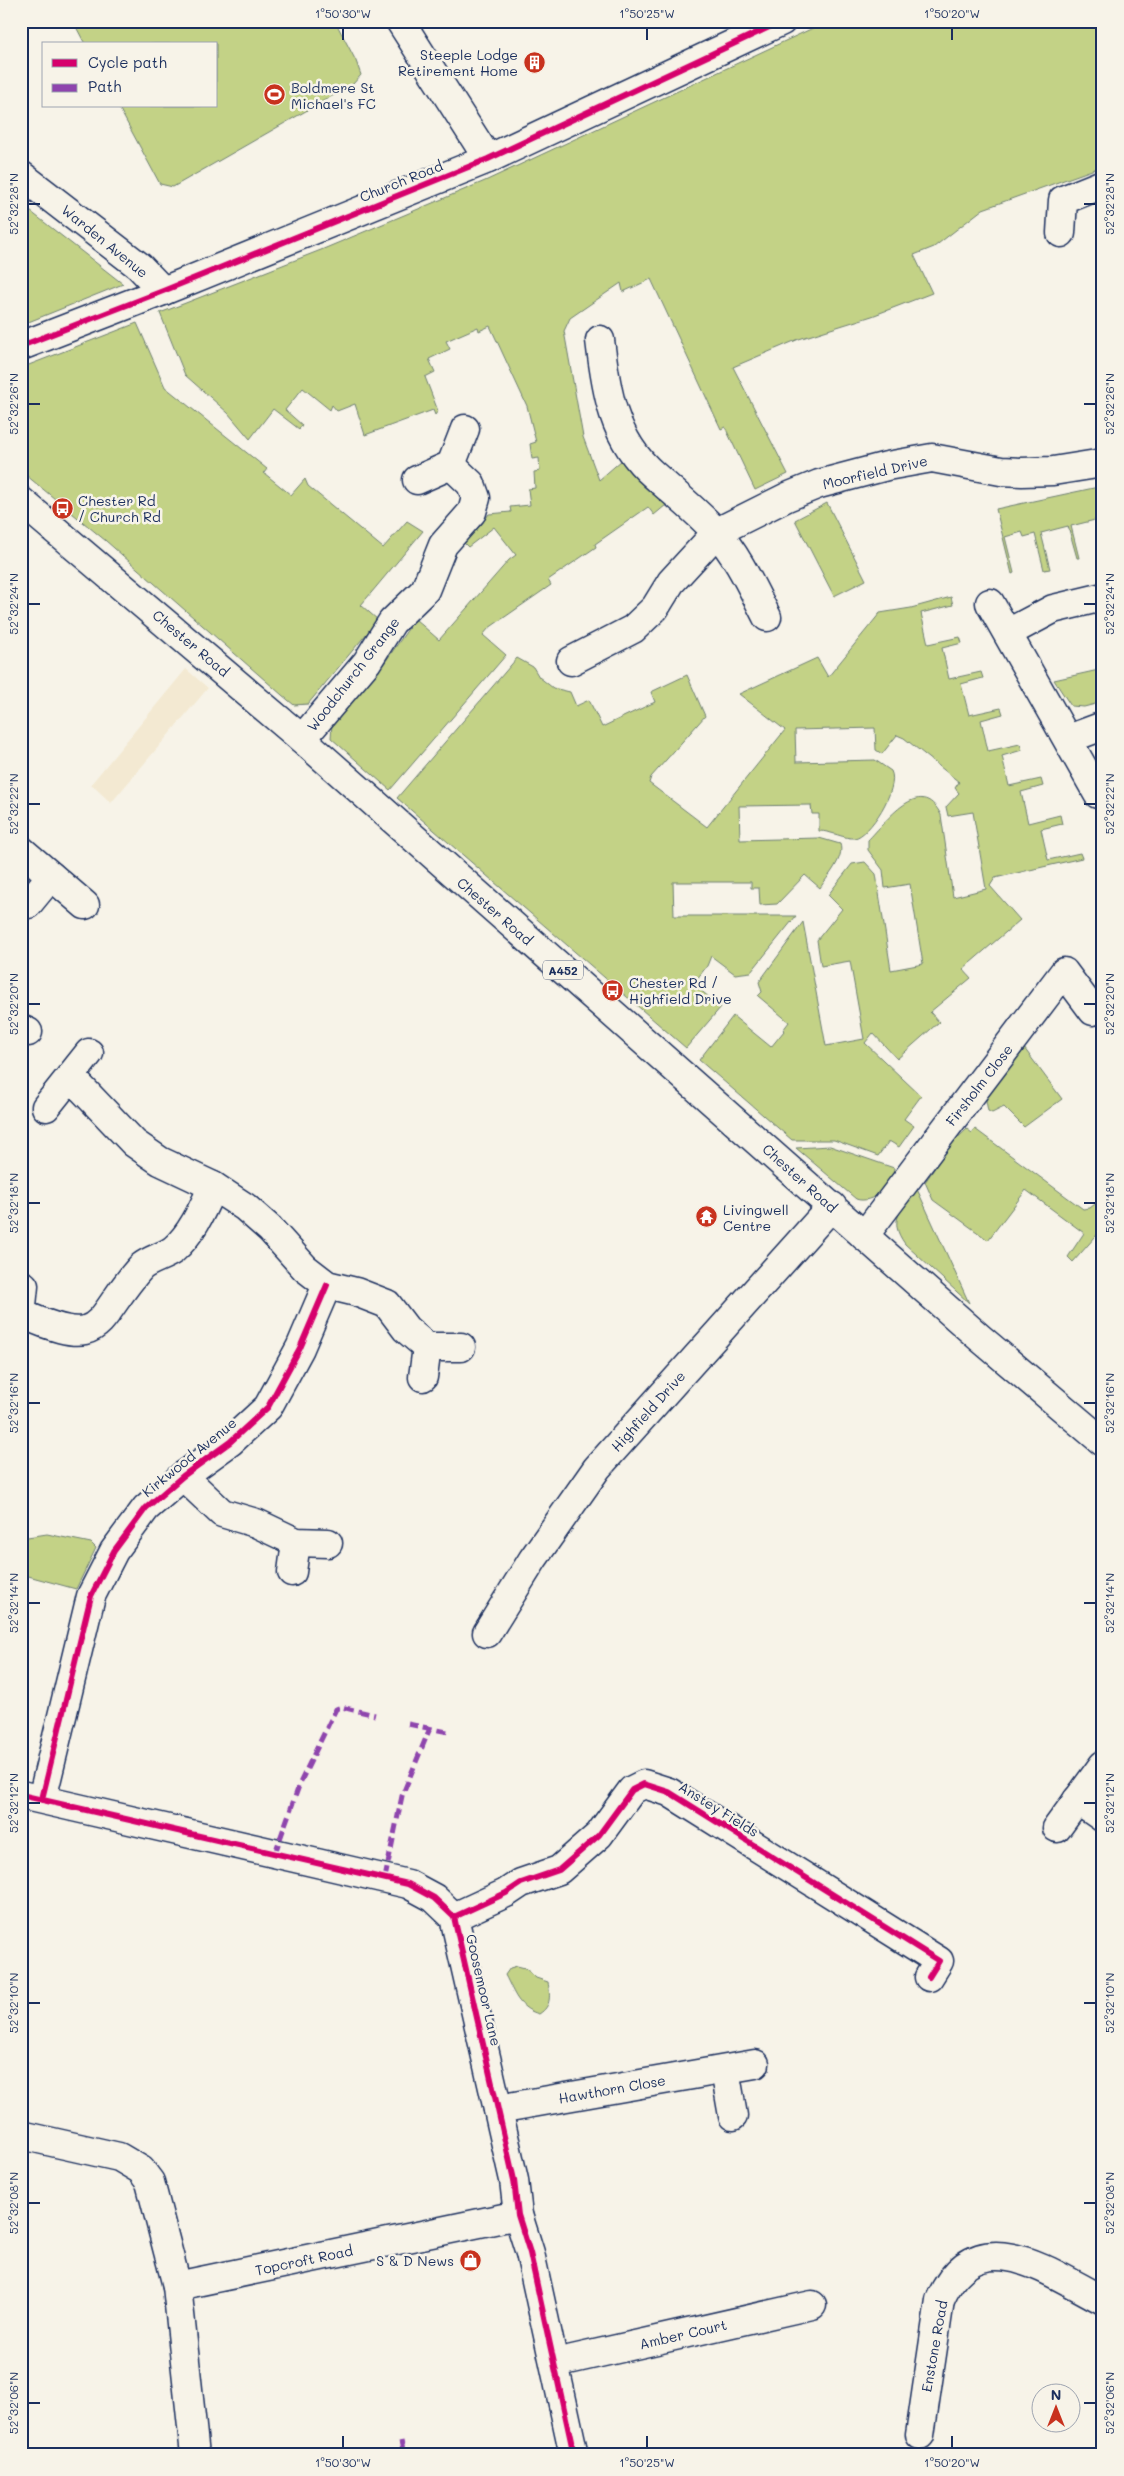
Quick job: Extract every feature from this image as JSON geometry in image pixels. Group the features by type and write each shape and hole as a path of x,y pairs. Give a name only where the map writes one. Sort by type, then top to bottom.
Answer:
{"main road":[{"path":"400,21 488,159"},
{"name":"Church Road","path":"21,346 163,291 488,159 782,21"},
{"name":"Warden Avenue","path":"21,175 139,266 163,291"},
{"path":"1061,233 1063,200 1103,184"},
{"path":"600,340 606,389 623,438 637,459 653,475 682,498 717,532 736,557 768,617"},
{"path":"417,480 450,464 464,429"},
{"name":"Moorfield Drive","path":"572,661 633,629 655,608 671,582 717,532 787,497 819,484 916,460 941,459 1002,471 1022,472 1054,471 1103,463"},
{"name":"Woodchurch Grange","path":"302,738 367,662 392,622 425,590 443,545 472,512 476,498 471,484 450,464"},
{"name":"Chester Road","path":"21,501 302,738 864,1236 1103,1442"},
{"path":"1008,633 1053,609 1103,597"},
{"path":"990,603 1098,794"},
{"path":"1068,739 1103,726"},
{"path":"21,850 86,905"},
{"path":"28,904 51,876"},
{"name":"Firsholm Close","path":"864,1236 1064,972 1093,1011"},
{"path":"46,1107 89,1053"},
{"path":"71,1077 134,1144 160,1161 213,1186 245,1207 270,1229 305,1268 327,1285 356,1292 387,1304 406,1329 427,1347 462,1346"},
{"path":"24,1286 22,1315 64,1330 92,1329 101,1322 141,1267 149,1260 173,1249 187,1235 213,1186"},
{"name":"Highfield Drive","path":"487,1633 533,1559 597,1468 832,1206"},
{"name":"Kirkwood Avenue","path":"32,1797 91,1596 114,1551 146,1508 183,1476 230,1442 268,1407 300,1348 327,1285"},
{"path":"423,1377 427,1347"},
{"name":"Kirkwood Avenue","path":"183,1476 222,1513 256,1523 296,1542 328,1543"},
{"path":"292,1572 296,1542"},
{"path":"1057,1828 1103,1765"},
{"name":"Anstey Fields","path":"454,1917 506,1893 521,1883 559,1870 599,1835 632,1790 644,1784 669,1792 939,1961 929,1977"},
{"path":"32,1797 408,1884 434,1898 454,1917"},
{"path":"1077,1800 1103,1818"},
{"name":"Goosemoor Lane","path":"454,1917 514,2180 518,2215 530,2253 574,2455"},
{"name":"Hawthorn Close","path":"498,2109 755,2064"},
{"path":"725,2070 734,2116"},
{"path":"21,2135 119,2156 141,2170 150,2182 179,2299 195,2455"},
{"name":"Topcroft Road","path":"179,2299 518,2215"},
{"name":"Enstone Road","path":"920,2435 940,2300 947,2285 962,2266 985,2257 1005,2255 1022,2258 1103,2300"},
{"name":"Amber Court","path":"554,2363 812,2305"}],"shaded area":[{"path":"186,669 208,688 111,803 91,784"}],"green space":[{"name":"Boldmere St Michael's FC","path":"73,21 335,21 356,61 361,75 353,84 173,187 160,184 119,108 218,108 218,42 84,42"},
{"path":"828,21 1103,21 1103,166 983,209 934,247 914,255 932,293 872,316 799,339 733,367 788,474 755,490 725,427 721,429 651,279 623,292 621,283 570,318 564,331 583,437 599,480 622,460 643,486 666,505 654,515 648,507 595,544 596,547 548,580 551,585 489,628 483,635 506,655 390,790 331,738 332,723 383,665 415,619 439,640 509,560 516,555 494,527 468,547 463,542 481,525 489,514 511,512 510,507 530,505 528,489 535,488 534,472 540,471 539,458 532,459 530,444 536,442 527,406 490,326 479,331 478,327 446,341 450,349 429,359 435,372 425,377 438,411 435,415 433,410 365,435 355,404 337,411 332,405 330,410 303,388 285,410 302,425 299,429 273,409 250,439 228,413 185,375 160,313 321,250 485,181"},
{"path":"21,204 123,284 21,325"},
{"path":"137,323 165,387 267,469 264,473 291,495 305,479 308,486 383,548 407,521 423,531 361,605 378,620 308,704 294,705 106,541 21,471 21,368"},
{"path":"1103,486 1103,532 1099,519 1071,526 1079,558 1077,558 1068,526 1041,533 1050,569 1044,570 1035,534 1024,537 1022,532 1005,537 1014,573 1012,574 996,509"},
{"path":"827,503 866,580 834,596 795,520"},
{"path":"951,597 953,605 921,613 928,644 960,637 962,643 942,648 949,679 981,672 983,678 961,684 969,715 1001,708 1003,714 981,720 988,751 1020,744 1022,750 1002,756 1009,786 1041,779 1043,786 1021,792 1028,823 1060,815 1062,824 1041,829 1048,860 1080,853 1082,858 995,878 990,886 1020,920 963,969 971,978 930,1012 939,1022 897,1059 873,1033 865,1043 921,1096 904,1119 914,1126 899,1147 889,1141 878,1156 834,1140 792,1140 699,1060 733,1016 771,1047 784,1031 789,1022 758,996 762,992 759,982 803,922 826,1046 864,1039 850,961 821,966 817,940 842,909 828,895 852,864 865,862 876,874 891,970 923,964 910,884 885,888 883,870 868,850 868,840 903,805 913,800 923,799 933,803 941,815 953,897 986,889 973,812 948,816 946,807 959,793 955,788 959,782 904,738 897,735 882,754 876,750 875,728 795,730 796,762 875,760 891,771 893,779 891,788 882,810 875,821 860,836 850,838 819,831 819,814 812,814 811,805 739,806 740,840 819,838 840,844 841,849 838,861 820,888 805,875 777,904 760,905 759,888 751,888 751,882 673,882 674,916 796,916 751,972 735,974 711,956 707,966 693,984 721,1007 686,1048 397,798 517,658 533,667 539,677 553,688 570,692 576,706 589,700 602,727 655,702 651,692 687,675 705,716 651,777 649,783 707,827 785,730 739,694 817,658 828,677 880,613 911,608"},
{"path":"1103,669 1103,702 1084,707 1071,706 1054,680"},
{"path":"1024,1048 1062,1099 1024,1127 1004,1107 992,1113 988,1111 986,1101 989,1093"},
{"path":"967,1129 972,1133 975,1129 1083,1209 1090,1208 1095,1204 1103,1211 1103,1228 1073,1262 1068,1257 1084,1233 1026,1190 988,1240 933,1200 925,1182 952,1143"},
{"path":"830,1146 894,1168 890,1181 875,1196 869,1199 856,1199 796,1148"},
{"path":"917,1189 969,1303 905,1244 900,1235 897,1228 899,1215"},
{"path":"47,1534 91,1543 96,1548 76,1589 21,1574 21,1538"},
{"path":"517,1966 525,1968 536,1978 548,1982 548,2004 539,2014 522,2004 505,1975 510,1968"}],"marked path":[{"path":"275,1853 300,1783 336,1709 341,1707 375,1715"},
{"path":"408,1724 448,1732"},
{"path":"385,1878 402,1796 430,1728"},
{"path":"401,2441 404,2455"}],"cycle path":[{"path":"21,346 163,291 488,159 782,21"},
{"path":"42,1799 91,1596 114,1551 146,1508 183,1476 230,1442 268,1407 300,1348 327,1285"},
{"path":"454,1917 506,1893 521,1883 559,1870 599,1835 632,1790 644,1784 669,1792 939,1961 929,1977"},
{"path":"21,1795 408,1884 434,1898 454,1917 514,2180 518,2215 530,2253 574,2455"}],"place":[{"name":"Steeple Lodge Retirement Home","path":"534,62"},
{"name":"Boldmere St Michael's FC","path":"275,95"},
{"name":"Chester Rd / Church Rd","path":"62,508"},
{"name":"Chester Rd / Highfield Drive","path":"613,990"},
{"name":"Livingwell Centre","path":"707,1217"},
{"name":"S & D News","path":"470,2260"}]}
